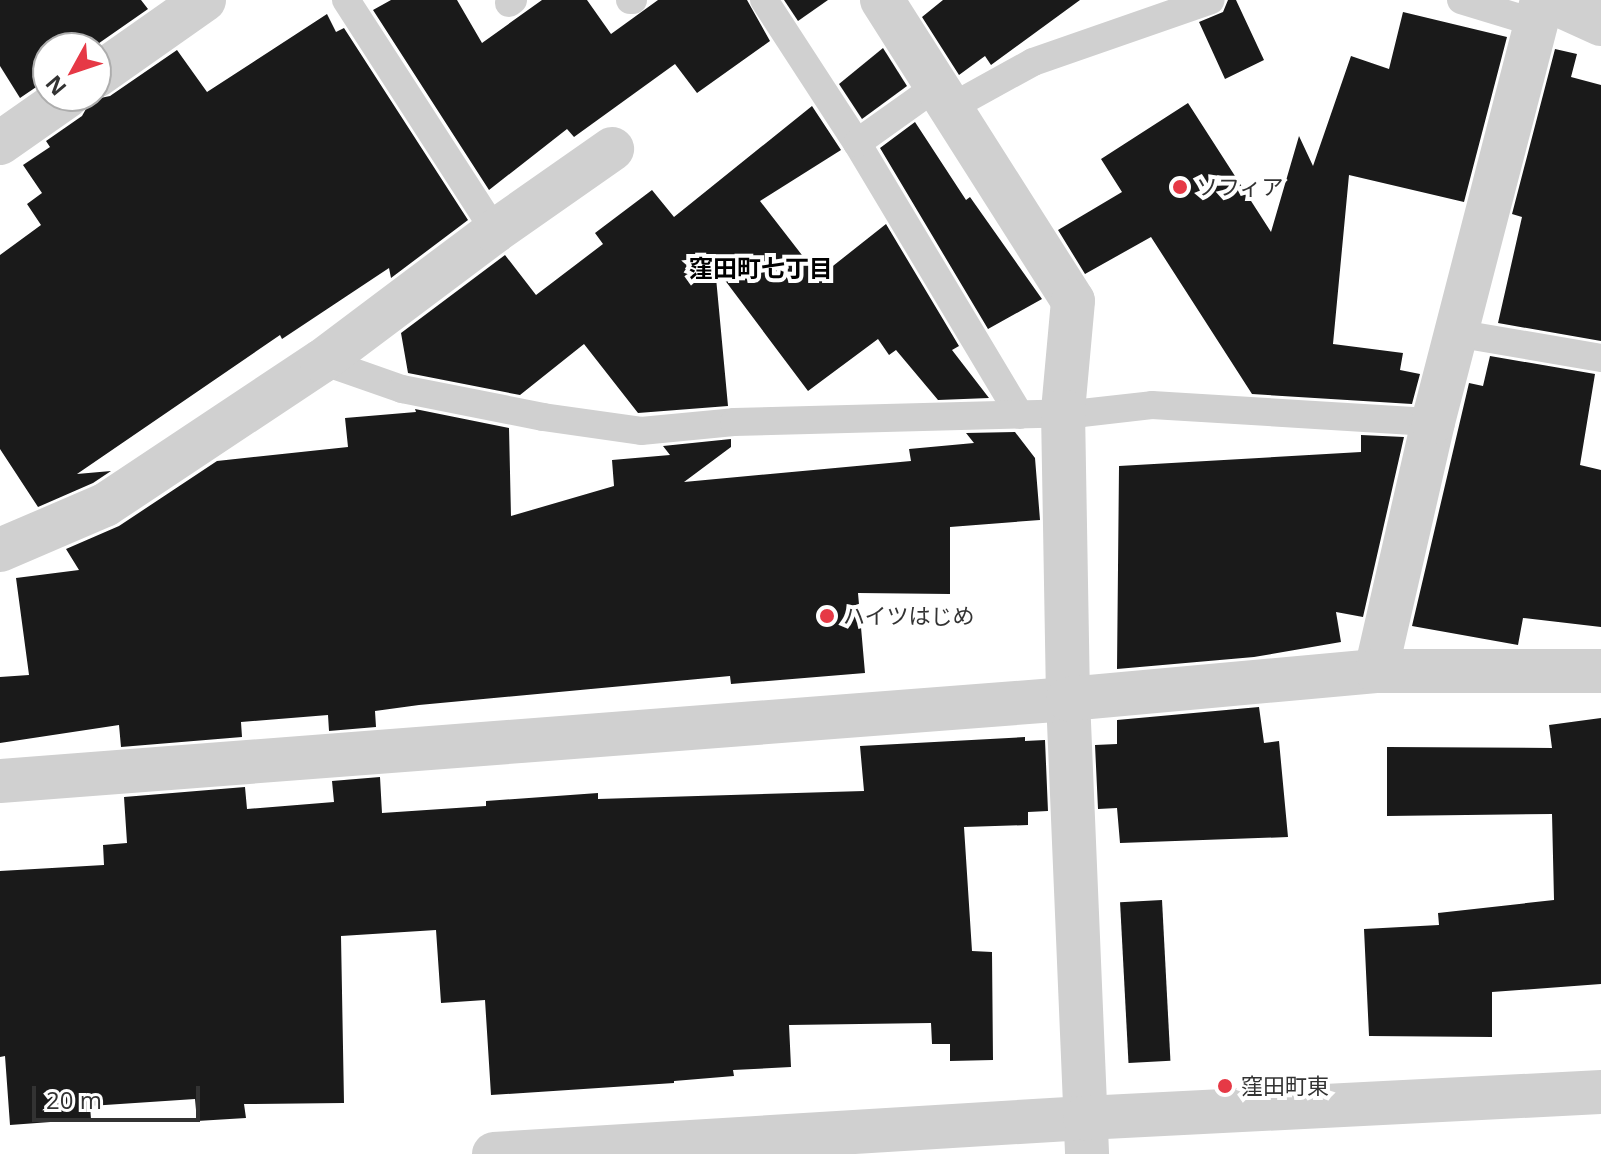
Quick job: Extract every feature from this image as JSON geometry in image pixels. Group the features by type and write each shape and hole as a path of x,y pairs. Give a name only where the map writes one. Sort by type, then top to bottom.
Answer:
{"street":[{"path":"112,65 204,0"},
{"path":"882,0 941,98 1073,301 1042,413 1068,699 1086,1136"},
{"path":"1376,671 1455,333 1542,8 1601,24"},
{"path":"0,143 44,112"},
{"path":"0,550 105,505 322,361 495,231 612,149"},
{"path":"0,781 1068,699 1376,671 1601,671"},
{"path":"494,1154 1086,1136 1601,1092"}],"lane":[{"path":"346,0 495,231"},
{"path":"764,0 857,143 1042,413"},
{"path":"857,143 941,98 1033,62 1211,0"},
{"path":"1461,0 1542,8"},
{"path":"1455,333 1601,358"},
{"path":"322,361 402,389 543,417 641,431 734,422 1082,413 1152,405 1433,422"}],"building":[{"path":"0,0 141,0 148,9 112,34 32,32 32,90 20,98 0,66"},
{"path":"391,0 457,0 482,43 542,0 587,0 611,34 658,0 747,0 770,41 697,93 675,64 574,137 567,129 489,190 373,10"},
{"path":"784,0 828,0 798,21"},
{"path":"943,0 1080,0 991,65 985,56 959,75 922,17"},
{"path":"1228,0 1236,0 1264,60 1225,79 1199,22 1223,12"},
{"path":"1403,12 1507,37 1464,202 1349,175 1333,344 1403,353 1400,370 1420,374 1412,404 1252,394 1151,237 1085,274 1058,230 1122,192 1101,159 1188,103 1271,232 1299,136 1313,166 1351,56 1389,69"},
{"path":"327,14 336,32 344,28 468,220 391,278 389,268 282,339 280,335 77,474 111,471 93,483 38,507 0,449 0,255 41,225 27,204 42,193 23,165 50,147 46,141 84,112 112,112 112,95 177,50 207,92"},
{"path":"883,48 907,86 862,119 839,84"},
{"path":"1555,49 1577,54 1571,77 1601,85 1601,341 1498,323 1522,217 1512,214"},
{"path":"812,106 841,150 760,201 819,277 886,224 959,346 952,350 989,398 938,400 896,350 889,355 878,339 808,391 715,267 728,406 638,413 584,344 520,395 408,373 401,333 505,255 536,295 603,244 595,233 652,190 674,217"},
{"path":"915,122 966,200 970,197 1042,299 988,329 880,148"},
{"path":"1490,356 1595,374 1580,465 1601,470 1601,627 1523,618 1518,645 1412,626 1469,383 1483,386"},
{"path":"415,409 509,428 511,516 614,486 612,460 670,455 663,446 731,439 731,447 684,482 911,461 909,449 974,443 966,433 1015,432 1035,458 1040,520 950,527 950,594 858,593 865,673 731,684 730,676 419,705 375,711 376,727 329,731 328,715 241,722 242,737 121,747 119,725 0,743 0,677 29,675 16,578 79,570 66,549 119,526 217,461 348,447 345,418 416,412"},
{"path":"1361,435 1404,437 1363,617 1336,612 1341,642 1254,657 1117,669 1119,466 1361,452"},
{"path":"1259,707 1264,743 1279,741 1288,837 1120,843 1117,808 1098,809 1095,745 1117,744 1117,720"},
{"path":"1601,718 1601,984 1492,992 1492,1037 1369,1036 1364,929 1439,925 1438,913 1554,900 1552,814 1387,816 1387,747 1552,748 1549,725"},
{"path":"1025,737 1025,741 1045,740 1048,811 1028,812 1028,825 964,827 972,951 992,952 993,1060 950,1061 950,1044 932,1044 931,1023 789,1025 791,1067 733,1070 734,1076 674,1083 491,1095 485,1000 441,1003 436,930 341,936 344,1103 244,1104 246,1118 197,1121 195,1099 90,1106 91,1119 10,1125 5,1056 0,1057 0,871 104,865 103,845 127,843 124,797 245,787 247,809 334,802 332,781 380,777 382,813 486,806 486,801 598,793 598,799 864,791 860,746"},
{"path":"1162,900 1170,1061 1128,1063 1120,902"}],"place":[{"name":"ソフィア","path":"1180,187"},
{"name":"ハイツはじめ","path":"827,616"},
{"name":"窪田町東","path":"1225,1086"}],"district":[{"name":"窪田町七丁目","path":"761,268"}]}
